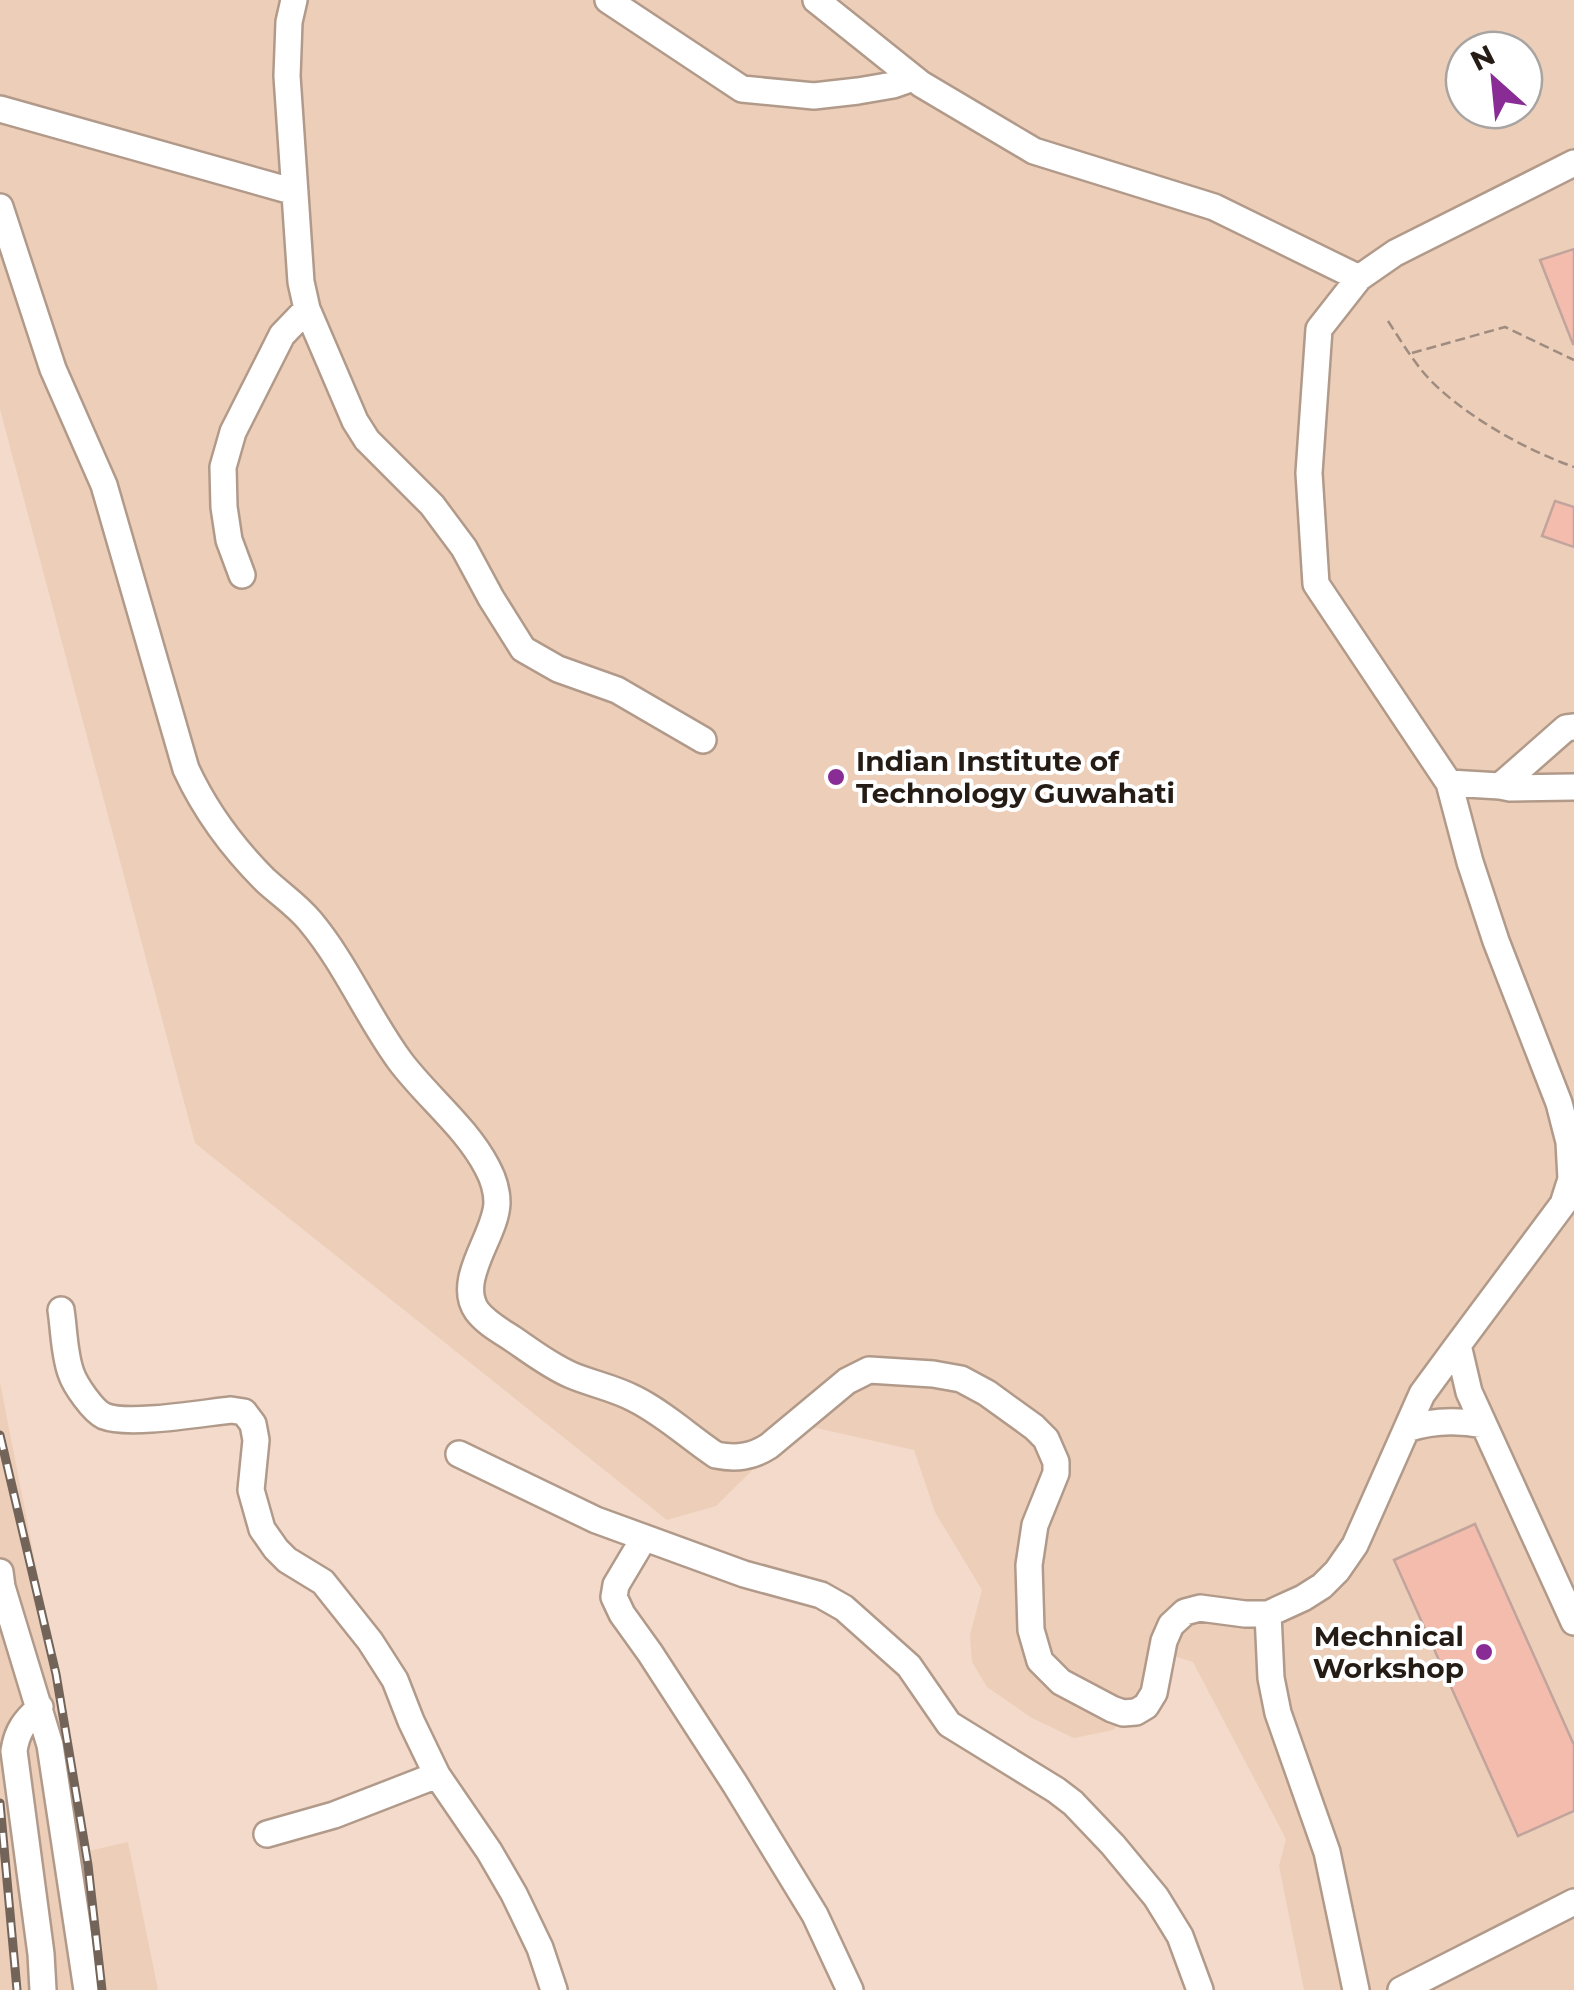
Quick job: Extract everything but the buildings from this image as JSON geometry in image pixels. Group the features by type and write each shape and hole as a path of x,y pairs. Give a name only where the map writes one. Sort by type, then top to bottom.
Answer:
{"street":[{"path":"294,0 287,76 300,282 307,309 355,420 367,440 432,505 464,548 523,649 558,669 616,690 704,740"},
{"path":"608,0 742,89 814,96 858,92 913,78"},
{"path":"816,0 913,78 1034,151 1214,207 1359,278"},
{"path":"0,109 294,192"},
{"path":"0,207 52,369 104,485 186,769 198,794 245,858 308,918 327,942 388,1044 476,1148 495,1185 495,1217 474,1271 471,1301 484,1318 554,1366 643,1403 716,1455 728,1458 755,1455 846,1381 870,1370 960,1379 987,1393 1046,1439 1056,1462 1056,1473 1032,1541 1029,1597 1034,1647 1040,1661 1061,1682 1123,1713 1146,1706 1154,1693 1170,1626 1186,1612 1200,1608 1268,1614 1322,1586 1347,1560 1422,1394 1548,1227 1563,1204 1572,1179 1569,1142 1559,1103 1501,955 1449,783 1316,584 1308,473 1320,330 1359,278 1394,253 1574,163"},
{"path":"242,575 228,540 223,468 233,432 282,335 307,309"},
{"path":"1500,786 1566,728 1574,727"},
{"path":"1538,752 1542,774 1564,788"},
{"path":"1449,783 1564,788"},
{"path":"61,1310 71,1373 101,1415 116,1419 231,1410 244,1412 253,1424 256,1440 251,1490 262,1529 287,1560 323,1582 395,1680 437,1775 514,1894 540,1948 554,1990"},
{"path":"1458,1345 1470,1392 1574,1622"},
{"path":"1407,1430 1434,1422 1484,1425"},
{"path":"459,1454 552,1500 644,1538 744,1574 821,1595 844,1608 908,1666 949,1724 1065,1796 1114,1845 1156,1896 1180,1936 1200,1990"},
{"path":"644,1538 616,1585 614,1597 815,1914 850,1990"},
{"path":"0,1572 50,1745 87,1990"},
{"path":"1268,1614 1271,1678 1278,1713 1327,1852 1356,1990"},
{"path":"40,1707 22,1724 14,1751 43,1990"},
{"path":"267,1834 334,1815 437,1775"},
{"path":"1401,1990 1574,1902"}],"path":[{"path":"1388,321 1424,373 1467,414 1574,468"},
{"path":"1410,353 1505,326 1574,360"}],"shaded area":[{"name":"Indian Institute of Technology Guwahati","path":"0,0 1574,0 1574,1990 1304,1990 1279,1866 1286,1839 1193,1662 1174,1656 1113,1730 1074,1738 1032,1718 987,1687 972,1662 970,1635 982,1590 935,1512 914,1450 799,1424 716,1506 667,1520 195,1143 0,409"},
{"path":"0,1383 44,1607 84,1852 128,1842 158,1990 0,1990"}],"railway":[{"path":"0,1435 56,1674 88,1865 102,1990"},
{"path":"0,1803 17,1990"}],"place":[{"name":"Indian Institute of Technology Guwahati","path":"836,777"},
{"name":"Mechnical Workshop","path":"1484,1652"}]}
